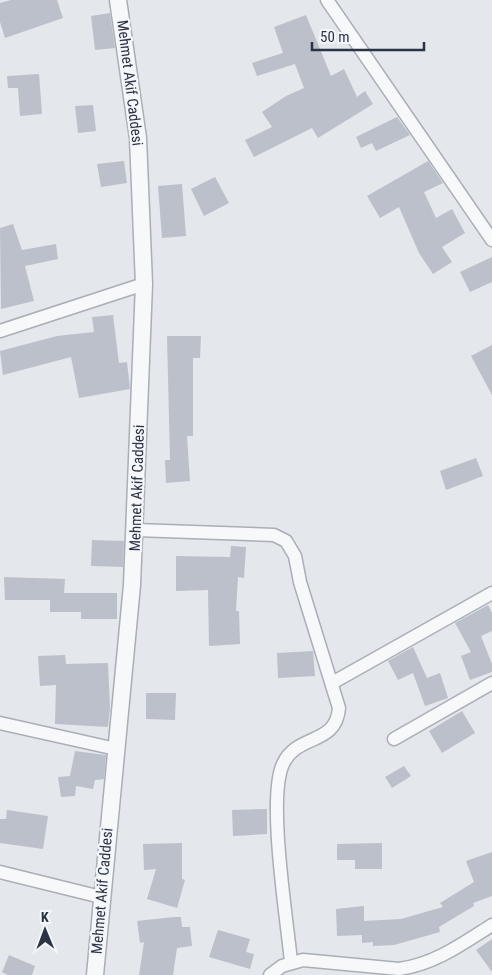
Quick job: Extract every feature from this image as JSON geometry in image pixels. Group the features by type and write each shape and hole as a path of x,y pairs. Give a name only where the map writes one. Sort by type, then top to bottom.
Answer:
{"street":[{"name":"Mehmet Akif Caddesi","path":"95,975 136,530 144,284 138,138 118,0"},
{"path":"327,0 492,240"},
{"path":"0,331 144,284"},
{"path":"136,530 266,534 280,537 286,541 295,556 300,582 338,708 335,724 324,735 299,745 292,750 282,766 279,777 278,830 291,962"},
{"path":"332,683 492,593"},
{"path":"394,740 492,683"},
{"path":"0,723 116,749"},
{"path":"0,872 101,897"},
{"path":"270,975 291,962 303,960 399,969 413,967 438,959 492,925"}],"building":[{"path":"11,0 57,0 63,18 5,38 0,22 0,3"},
{"path":"110,13 115,48 95,50 91,16"},
{"path":"306,15 331,76 344,69 357,97 365,91 373,104 318,138 312,128 254,157 245,140 272,127 262,112 286,96 304,88 295,64 257,76 252,63 283,53 274,27"},
{"path":"39,74 42,114 20,116 18,88 8,88 7,76"},
{"path":"93,105 96,131 78,133 75,106"},
{"path":"397,117 410,135 376,151 372,143 361,148 356,137"},
{"path":"124,161 127,183 101,187 97,164"},
{"path":"428,161 443,183 424,192 436,218 452,209 465,233 442,247 452,262 433,274 419,253 399,207 380,218 367,196"},
{"path":"215,177 229,203 204,216 191,189"},
{"path":"182,184 186,236 162,238 158,186"},
{"path":"13,224 22,250 56,244 58,259 25,266 34,301 1,309 0,228"},
{"path":"492,257 492,282 470,292 460,272"},
{"path":"113,315 119,363 127,362 130,389 79,398 71,357 3,375 0,351 57,336 94,332 92,317"},
{"path":"167,336 201,336 200,358 193,358 193,436 187,436 190,481 166,483 165,460 170,460"},
{"path":"492,345 492,395 471,356"},
{"path":"476,458 483,476 446,490 440,471"},
{"path":"92,540 124,541 123,567 91,566"},
{"path":"231,546 246,547 244,578 238,577 236,611 239,611 240,644 209,646 208,590 176,591 176,556 230,557"},
{"path":"4,577 65,579 64,593 117,593 117,619 81,619 81,612 50,612 50,600 5,600"},
{"path":"488,605 492,613 492,631 481,636 492,664 492,672 470,680 461,656 471,652 455,623"},
{"path":"413,647 427,678 440,673 448,698 425,706 413,673 398,680 388,661"},
{"path":"313,651 315,676 278,678 277,653"},
{"path":"65,655 66,664 108,663 110,708 108,727 55,724 56,685 40,686 38,656"},
{"path":"146,693 176,693 175,720 146,719"},
{"path":"462,711 475,733 442,753 429,731"},
{"path":"75,751 106,755 104,779 95,780 93,789 76,786 75,796 61,797 58,777 70,776"},
{"path":"404,766 411,776 392,788 385,777"},
{"path":"267,809 267,834 233,836 232,810"},
{"path":"7,810 48,816 43,849 0,843 0,819 6,819"},
{"path":"182,843 182,879 185,880 177,908 147,899 156,869 144,870 143,844"},
{"path":"382,843 382,869 355,869 355,860 337,860 337,844"},
{"path":"492,852 492,896 473,903 474,906 439,927 440,932 394,945 373,946 373,942 362,943 362,935 337,936 336,909 364,906 364,921 401,919 443,907 440,903 474,882 466,861"},
{"path":"181,917 182,927 190,927 192,946 177,948 173,975 139,975 144,942 140,943 137,921"},
{"path":"218,930 250,939 246,952 254,954 250,969 209,957"},
{"path":"492,939 492,972 476,950"},
{"path":"9,955 35,966 32,975 8,975 2,972"}]}
